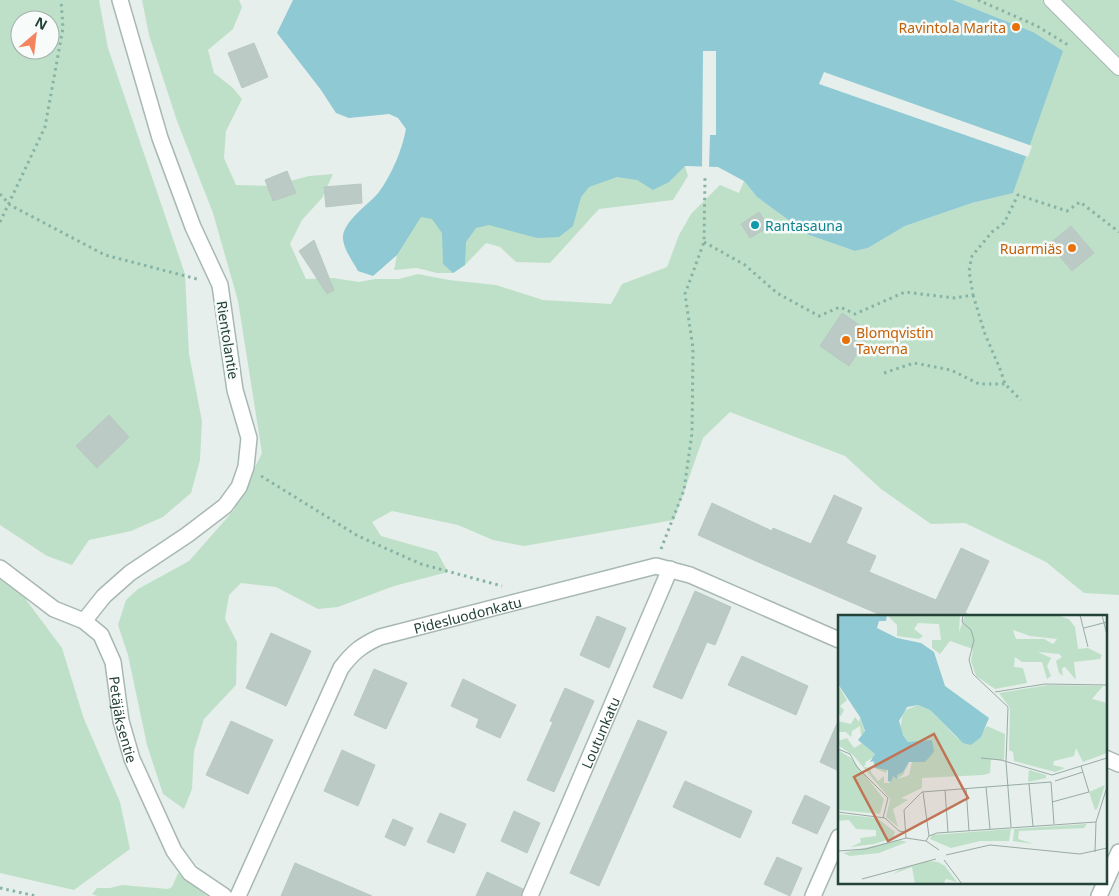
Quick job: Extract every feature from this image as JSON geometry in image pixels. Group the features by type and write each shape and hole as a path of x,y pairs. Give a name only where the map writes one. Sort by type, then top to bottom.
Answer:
{"street":[{"name":"Rientolantie","path":"84,621 104,596 130,573 187,535 225,506 239,487 246,467 248,438 236,390 220,285 193,226 160,138 120,0"},
{"path":"663,567 690,575 838,640"},
{"name":"Pidesluodonkatu","path":"238,896 341,668 351,655 365,644 380,638 663,567"},
{"name":"Loutunkatu","path":"530,896 663,567"},
{"name":"Petäjäksentie","path":"0,568 54,610 84,621 101,636 113,662 121,721 132,759 174,851 190,873 224,896"},
{"path":"1106,758 1119,764"},
{"path":"813,896 838,839"},
{"path":"1106,881 1119,852"},
{"path":"1099,896 1104,884"}],"lane":[{"path":"1051,0 1119,68"}],"path":[{"path":"0,222 10,205 45,127 63,28 61,0"},
{"path":"978,0 1037,26 1068,45"},
{"path":"663,567 661,549 684,490 692,433 693,348 685,294 704,242 705,176"},
{"path":"0,194 10,205 105,255 220,285"},
{"path":"1021,400 1005,384 985,334 968,271 972,256 992,232 1004,223 1018,195 1067,211 1080,202 1119,232"},
{"path":"704,242 745,265 777,293 820,316 840,307 855,314 905,292 954,298 973,295"},
{"path":"884,373 914,363 951,370 980,384 1005,384"},
{"path":"246,467 285,489 358,536 422,564 506,587 497,590"},
{"path":"661,549 668,551"},
{"path":"0,888 36,896"}],"green space":[{"path":"0,0 99,0 108,48 185,274 189,354 202,421 200,460 191,493 163,517 131,531 89,540 72,565 47,556 0,525"},
{"path":"142,0 239,0 242,7 233,29 208,50 214,73 233,88 242,99 226,131 224,158 236,185 271,186 309,176 333,174 322,198 302,220 290,244 306,279 333,278 359,282 375,279 399,279 418,274 449,280 496,285 543,300 611,304 622,284 667,267 679,235 691,214 720,185 739,193 744,181 757,197 809,235 855,251 868,248 905,226 972,203 1012,193 1033,32 953,0 1119,0 1119,595 1084,593 1046,562 965,523 931,524 881,489 845,456 730,412 703,438 674,520 524,546 493,540 458,525 392,511 372,522 381,536 437,552 448,572 394,586 338,607 318,609 276,587 241,583 229,595 225,619 237,642 236,685 204,719 194,751 192,789 184,809 163,794 147,745 128,655 118,625 126,600 138,589 189,561 234,510 262,453 238,301 213,213 177,121 149,35"},
{"path":"685,166 688,176 673,200 599,209 550,263 516,262 500,247 486,243 465,265 453,273 437,273 417,268 394,270 397,255 429,186"},
{"path":"0,575 15,585 62,648 84,719 120,802 130,849 74,890 0,873"},
{"path":"178,873 207,896 97,896 92,894 97,888 110,888 122,885 168,889 172,887"}],"water":[{"path":"293,0 953,0 1033,32 1063,51 1013,193 972,203 905,226 868,248 855,251 809,235 757,197 744,181 718,167 685,166 669,182 653,190 637,180 617,177 589,187 581,197 573,226 559,237 537,238 489,225 476,228 466,242 465,265 453,273 443,264 442,233 432,219 421,217 397,255 373,276 358,271 346,250 343,236 348,224 379,192 388,178 399,153 406,129 398,118 389,114 349,118 336,113 321,90 277,33"}],"pier":[{"path":"703,51 716,51 716,135 710,135 709,167 702,167"},
{"path":"824,72 1032,146 1028,157 819,84"}],"building":[{"path":"254,43 268,77 242,88 228,53"},
{"path":"287,171 296,193 273,201 265,180"},
{"path":"361,184 362,203 326,207 324,187"},
{"name":"Rantasauna","path":"759,212 769,227 750,238 741,224"},
{"name":"Ruarmiäs","path":"1071,226 1094,253 1072,271 1049,244"},
{"path":"314,240 334,290 327,294 299,251"},
{"name":"Blomqvistin Taverna","path":"842,313 871,333 849,366 820,346"},
{"path":"109,415 129,437 97,468 76,446"},
{"path":"834,495 862,508 846,543 876,556 869,572 936,600 961,548 989,561 965,613 970,615 881,615 698,535 712,503 772,531 773,528 811,544"},
{"path":"695,591 731,607 715,645 707,642 682,699 653,687"},
{"path":"597,616 626,628 609,668 580,655"},
{"path":"271,633 311,651 286,706 246,688"},
{"path":"742,656 808,686 796,715 728,685"},
{"path":"374,669 407,683 386,729 354,715"},
{"path":"463,679 516,705 500,738 476,727 479,719 451,706"},
{"path":"565,688 594,701 554,792 527,780 553,722 550,721"},
{"path":"638,720 667,732 599,886 570,873"},
{"path":"231,721 273,740 248,794 206,775"},
{"path":"838,721 838,771 820,762"},
{"path":"342,750 375,765 358,806 324,791"},
{"path":"685,781 752,811 740,838 673,807"},
{"path":"805,795 830,807 817,834 792,823"},
{"path":"514,811 540,823 527,853 501,841"},
{"path":"440,813 466,824 454,853 427,842"},
{"path":"393,819 413,828 405,846 385,837"},
{"path":"777,857 802,868 790,896 764,884"},
{"path":"295,863 372,896 281,896"},
{"path":"487,872 523,889 521,896 476,896"}],"place":[{"name":"Ravintola Marita","path":"1016,27"},
{"name":"Rantasauna","path":"755,225"},
{"name":"Ruarmiäs","path":"1072,248"},
{"name":"Blomqvistin Taverna","path":"846,340"}]}
